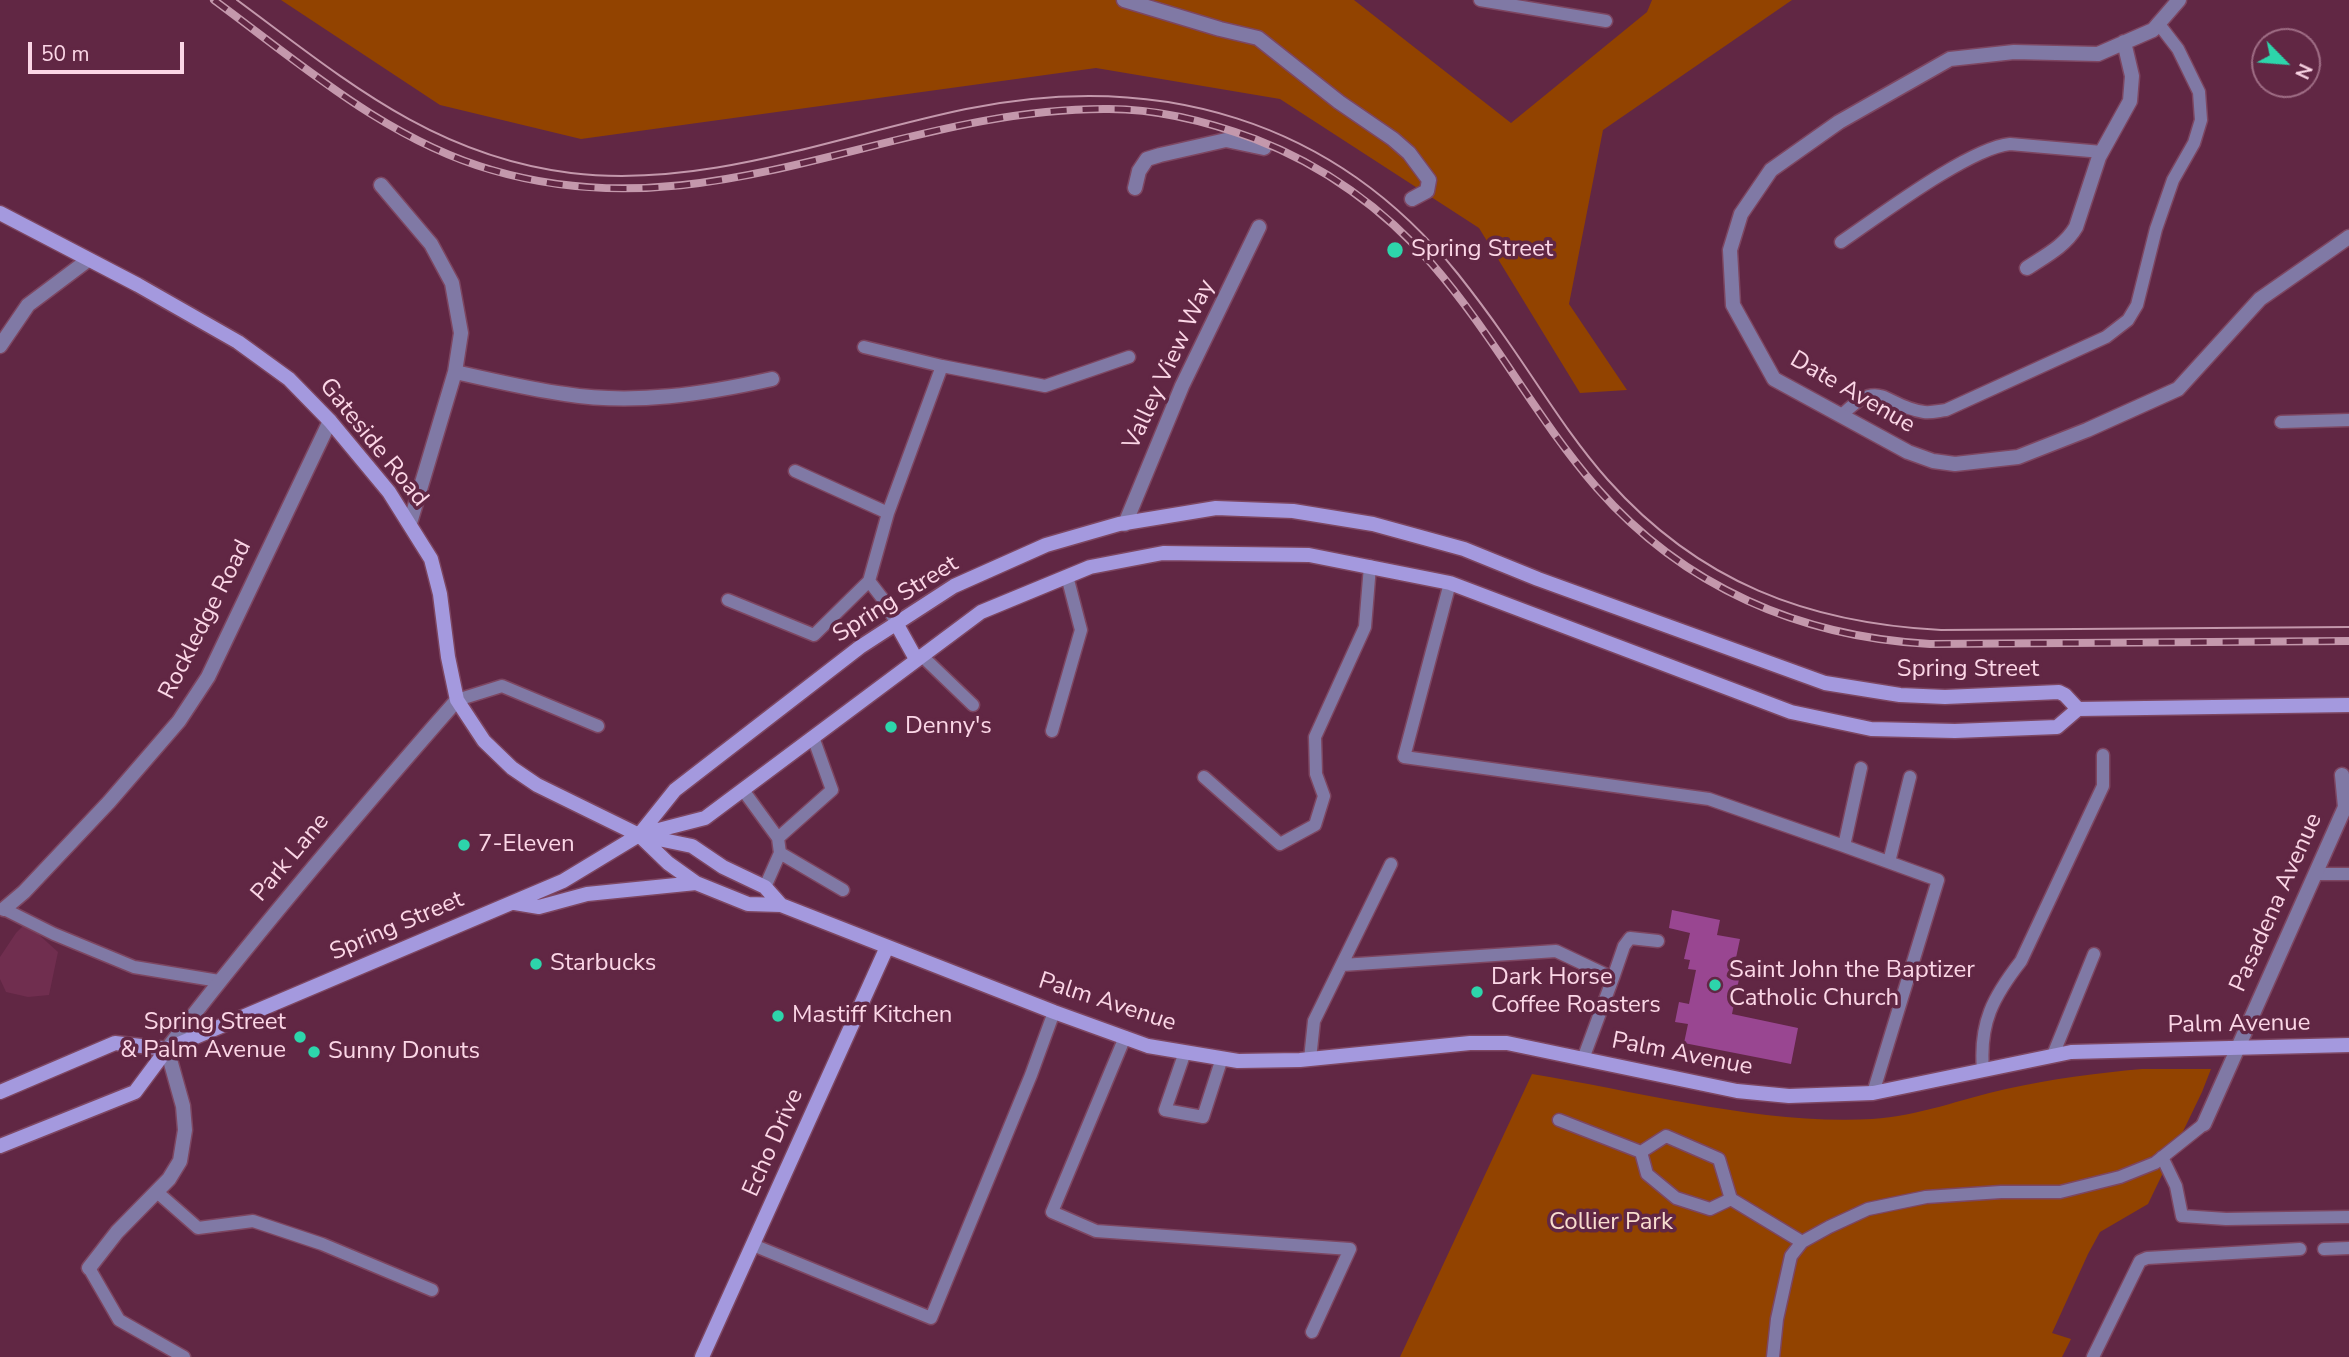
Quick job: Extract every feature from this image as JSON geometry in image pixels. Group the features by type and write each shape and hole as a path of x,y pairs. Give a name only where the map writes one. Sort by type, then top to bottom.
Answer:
{"main road":[{"name":"Gateside Road","path":"0,213 138,285 238,342 289,379 330,421 389,492 431,559 440,594 457,700 484,741 512,768 537,785 639,835"},
{"name":"Spring Street","path":"0,1092 115,1043 166,1049 563,881 639,835 705,818 981,611 1090,567 1163,553 1309,555 1450,583 1791,712 1871,729 1955,732 2057,727 2078,709 2059,692 1945,697 1900,695 1825,683 1538,579 1464,549 1373,524 1293,511 1216,508 1125,524 1046,545 954,586 860,647 675,790 639,835"},
{"path":"897,623 919,657"},
{"path":"2078,709 2349,705"},
{"name":"Palm Avenue","path":"639,835 668,863 696,883 748,904 781,905 1148,1046 1238,1061 1310,1059 1480,1043 1507,1043 1737,1091 1789,1096 1873,1093 2071,1052 2349,1045"},
{"name":"Palm Avenue","path":"639,835 692,846 723,867 765,887 781,905"},
{"path":"514,903 539,907 587,894 696,883"},
{"name":"Echo Drive","path":"702,1357 887,947"},
{"path":"0,1146 135,1093 166,1049"}],"street":[{"path":"1124,0 1258,38 1409,153 1429,180 1427,191 1412,199"},
{"name":"Date Avenue","path":"2179,0 2153,30 2098,54 2014,52 1951,59 1839,122 1771,170 1741,214 1730,250 1733,305 1774,379 1908,452 1933,461 1955,464 2018,457 2087,430 2178,389 2260,299 2349,237"},
{"path":"2027,268 2060,247 2076,227 2089,182 2130,101 2132,76 2124,42"},
{"path":"1136,188 1139,171 1147,159 1226,140 1264,148"},
{"path":"381,185 432,244 452,283 461,333 455,372 410,523"},
{"name":"Valley View Way","path":"1125,524 1182,386 1259,227"},
{"path":"0,346 28,305 88,260"},
{"path":"455,372 567,395 628,399 715,392 772,379"},
{"name":"Rockledge Road","path":"4,909 24,892 102,810 179,721 208,677 330,421"},
{"name":"Park Lane","path":"166,1049 364,806 457,700"},
{"name":"Pasadena Avenue","path":"2204,1124 2344,807 2342,775"},
{"path":"89,1269 117,1232 169,1179 180,1161 185,1130 183,1106 166,1049"}],"lane":[{"path":"1479,0 1606,21"},
{"path":"1841,416 1855,402 1876,394 1926,413 1945,411 2106,337 2128,320 2137,305 2156,229 2173,180 2193,143 2201,120 2199,92 2178,49 2158,23"},
{"path":"1840,242 1944,174 1996,146 2010,144 2102,152"},
{"path":"864,346 942,366 1045,386 1129,357"},
{"path":"728,600 814,635 869,581 888,513 942,366"},
{"path":"2281,422 2349,420"},
{"path":"795,471 888,513"},
{"path":"1204,777 1280,844 1315,825 1324,796 1316,774 1315,737 1365,627 1370,566"},
{"path":"1052,731 1081,630 1067,576"},
{"path":"869,581 897,623"},
{"path":"1450,583 1404,757 1709,799 1938,880 1873,1093"},
{"path":"919,657 973,705"},
{"path":"457,700 502,686 597,726"},
{"path":"778,838 832,790 813,737"},
{"path":"1983,1070 1980,1044 1991,1007 2021,961 2103,786 2103,755"},
{"path":"1844,846 1861,768"},
{"path":"1889,862 1910,777"},
{"path":"743,790 778,838 780,853 765,887"},
{"path":"780,853 843,890"},
{"path":"1310,1059 1314,1021 1391,864"},
{"path":"2315,874 2349,874"},
{"path":"4,909 54,934 134,967 219,981"},
{"path":"1583,1059 1624,946 1630,938 1658,941"},
{"path":"1342,965 1556,951 1613,978"},
{"path":"2053,1055 2095,954"},
{"path":"753,1245 931,1318 1031,1075 1054,1012"},
{"path":"1125,1037 1052,1212 1096,1231 1350,1249 1312,1332"},
{"path":"1185,1052 1165,1110 1203,1117 1222,1058"},
{"path":"1559,1120 1641,1152"},
{"path":"1773,1357 1777,1319 1791,1256 1802,1241 1868,1209 1926,1197 2001,1192 2060,1192 2120,1177 2155,1163 2204,1124"},
{"path":"1641,1152 1666,1136 1719,1159 1731,1199 1802,1241"},
{"path":"1641,1152 1647,1174 1676,1198 1710,1209 1731,1199"},
{"path":"2162,1157 2176,1186 2182,1216 2226,1219 2349,1217"},
{"path":"157,1192 198,1228 253,1221 322,1244 432,1290"},
{"path":"2324,1249 2349,1248"},
{"path":"2093,1357 2140,1261 2147,1258 2300,1249"},
{"path":"89,1269 119,1320 184,1357"}],"shaded area":[{"path":"26,923 58,952 49,995 28,997 6,992 0,979 0,957"}],"green space":[{"path":"281,0 1354,0 1511,123 1647,12 1652,0 1792,0 1603,130 1569,304 1627,390 1580,393 1479,228 1280,99 1096,68 581,139 440,105"},
{"name":"Collier Park","path":"2142,1069 2211,1069 2148,1204 2100,1232 2088,1254 2052,1333 2071,1339 2062,1357 1400,1357 1532,1074 1702,1106 1830,1120 1889,1117 2023,1085"}],"building":[{"name":"Saint John the Baptizer Catholic Church","path":"1672,910 1720,920 1717,935 1740,939 1733,972 1740,974 1732,1014 1798,1028 1791,1064 1684,1043 1688,1024 1675,1022 1679,1002 1689,1004 1696,970 1688,969 1690,960 1684,959 1690,933 1669,928"}],"tram line":[{"path":"237,0 353,85 433,132 476,150 521,164 571,173 621,176 671,174 721,167 966,109 1037,98 1106,96 1173,103 1237,118 1298,143 1355,177 1409,221 1469,288 1566,427 1608,480 1643,515 1680,545 1718,570 1758,591 1845,618 1892,626 1941,630 2349,627"}],"railway":[{"path":"214,0 346,98 416,140 453,157 492,170 573,186 652,188 728,179 953,127 1030,114 1128,110 1165,114 1220,127 1255,139 1305,162 1351,191 1394,225 1454,291 1554,433 1597,488 1631,523 1667,553 1706,579 1747,600 1790,618 1835,631 1930,644 2349,641"}],"place":[{"name":"Spring Street","path":"1395,250"},
{"name":"Denny's","path":"891,727"},
{"name":"7-Eleven","path":"464,845"},
{"name":"Starbucks","path":"536,964"},
{"name":"Saint John the Baptizer Catholic Church","path":"1715,985"},
{"name":"Dark Horse Coffee Roasters","path":"1477,992"},
{"name":"Mastiff Kitchen","path":"778,1016"},
{"name":"Spring Street & Palm Avenue","path":"300,1037"},
{"name":"Sunny Donuts","path":"314,1052"}]}
